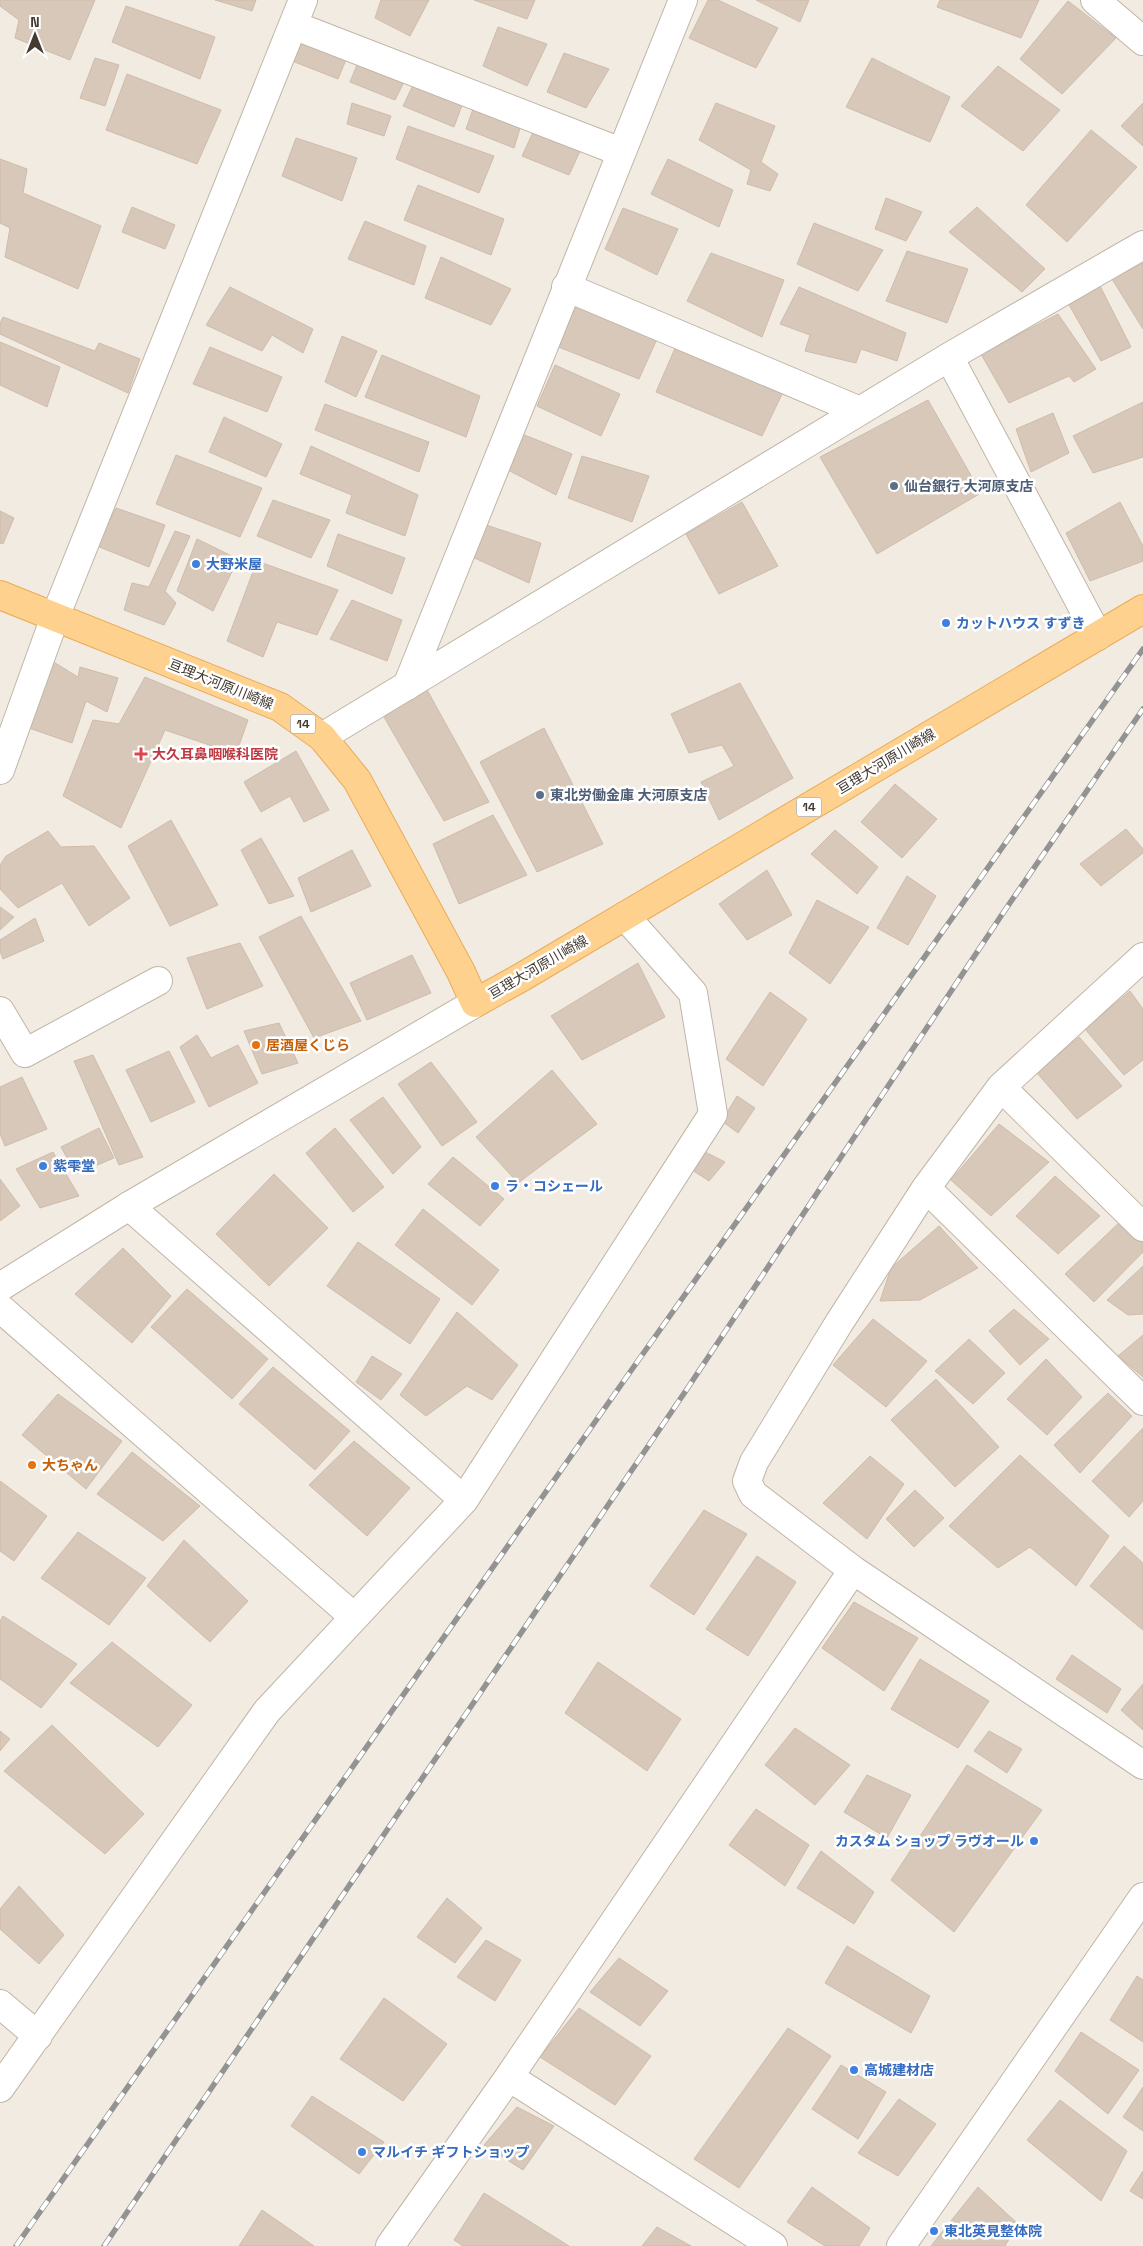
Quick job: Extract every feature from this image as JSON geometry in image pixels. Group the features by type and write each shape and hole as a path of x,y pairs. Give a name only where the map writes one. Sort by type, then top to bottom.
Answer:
{"main road":[{"name":"亘理大河原川崎線","path":"0,595 280,707 322,738 357,780 461,972 475,1003 1143,609"}],"street":[{"path":"0,770 54,617 303,0"},
{"path":"407,686 683,0"},
{"path":"1095,0 1143,41"},
{"path":"293,25 621,152"},
{"path":"322,738 860,411 1143,245"},
{"path":"566,287 860,411"},
{"path":"949,358 1098,636"},
{"path":"0,2088 267,1710 464,1500 712,1114 693,993 625,916"},
{"path":"1143,957 1001,1088 926,1188 839,1322 754,1462 747,1481 753,1494 853,1570 1143,1766"},
{"path":"0,1011 25,1053 158,981"},
{"path":"0,1287 129,1206 475,1003"},
{"path":"1001,1088 1143,1227"},
{"path":"926,1188 1143,1400"},
{"path":"129,1206 464,1500"},
{"path":"0,1308 354,1617"},
{"path":"390,2246 509,2077 853,1570"},
{"path":"901,2246 1143,1897"},
{"path":"0,2004 38,2036"},
{"path":"509,2077 773,2246"}],"building":[{"path":"0,0 95,0 70,60 15,38 19,20 0,6"},
{"path":"215,0 256,0 252,11"},
{"path":"381,0 429,0 410,36 375,18"},
{"path":"474,0 535,0 527,19"},
{"path":"708,0 718,0 778,28 756,68 689,38"},
{"path":"756,0 809,0 800,22"},
{"path":"940,0 1039,0 1021,38 937,7"},
{"path":"1068,1 1116,38 1062,94 1020,59"},
{"path":"126,6 215,37 200,79 112,42"},
{"path":"498,27 547,44 527,86 483,66"},
{"path":"297,40 348,55 338,79 292,61"},
{"path":"564,53 609,69 586,108 547,92"},
{"path":"95,58 119,65 105,106 80,98"},
{"path":"872,58 950,97 930,142 846,107"},
{"path":"359,60 406,78 395,100 350,82"},
{"path":"998,66 1060,110 1023,151 961,106"},
{"path":"127,74 221,110 197,164 106,130"},
{"path":"414,83 464,100 454,127 403,106"},
{"path":"352,103 391,116 384,136 347,124"},
{"path":"716,103 775,126 761,162 778,174 770,191 747,184 751,170 699,140"},
{"path":"1143,103 1143,146 1121,126"},
{"path":"474,106 522,122 514,148 466,129"},
{"path":"408,126 494,156 479,193 396,159"},
{"path":"535,128 581,149 569,175 522,156"},
{"path":"1091,130 1137,167 1067,242 1026,205"},
{"path":"296,138 357,158 342,201 282,176"},
{"path":"0,159 27,169 23,193 101,226 78,289 5,257 10,228 0,223"},
{"path":"668,159 733,190 719,227 651,194"},
{"path":"418,185 504,219 491,255 404,220"},
{"path":"886,198 922,212 906,241 875,229"},
{"path":"132,207 175,225 165,249 122,232"},
{"path":"977,207 1045,269 1022,292 949,232"},
{"path":"623,208 678,229 657,275 605,249"},
{"path":"365,221 426,246 414,285 348,259"},
{"path":"814,223 883,250 858,291 797,264"},
{"path":"907,251 968,269 947,323 886,301"},
{"path":"711,253 784,280 762,337 687,301"},
{"path":"441,257 511,289 491,325 425,298"},
{"path":"1143,263 1143,329 1112,279"},
{"path":"1100,286 1131,347 1101,361 1068,303"},
{"path":"230,287 313,329 303,353 272,335 262,351 206,325"},
{"path":"799,287 906,333 897,361 861,349 856,363 805,351 810,335 780,324"},
{"path":"575,305 657,339 639,379 556,346"},
{"path":"1058,314 1096,369 1074,382 1069,376 1009,403 981,354"},
{"path":"3,317 95,351 99,343 140,359 128,393 0,334 0,323"},
{"path":"342,336 377,351 356,397 325,382"},
{"path":"0,342 60,367 47,407 0,385"},
{"path":"676,346 784,390 762,436 656,392"},
{"path":"210,347 282,377 267,412 193,384"},
{"path":"382,355 480,396 466,437 365,397"},
{"path":"555,365 620,394 601,436 537,406"},
{"path":"928,400 981,493 877,554 820,457"},
{"path":"1143,402 1143,457 1093,473 1073,436"},
{"path":"325,404 429,442 419,472 315,430"},
{"path":"1053,413 1069,453 1031,472 1016,429"},
{"path":"224,417 282,444 266,477 209,452"},
{"path":"522,434 572,454 556,495 506,469"},
{"path":"311,446 418,495 405,536 346,513 352,495 300,474"},
{"path":"176,455 262,488 240,537 156,504"},
{"path":"582,456 649,476 632,522 568,498"},
{"path":"273,500 330,520 311,558 257,536"},
{"path":"742,502 778,566 719,594 686,534"},
{"path":"1120,502 1143,546 1143,561 1090,581 1066,533"},
{"path":"116,508 165,525 149,567 97,546"},
{"path":"0,511 14,518 3,544 0,543"},
{"path":"483,524 541,543 529,583 470,556"},
{"path":"175,531 190,536 165,591 176,603 164,625 124,610 132,583 149,587"},
{"path":"338,534 405,558 392,594 327,566"},
{"path":"197,539 238,559 213,611 177,591"},
{"path":"257,561 338,590 317,635 277,622 263,657 227,641"},
{"path":"352,600 402,620 387,661 330,639"},
{"path":"52,661 78,677 80,667 118,678 107,712 86,701 72,743 29,728"},
{"path":"145,677 248,720 236,754 165,730 121,828 63,796 93,720 119,724"},
{"path":"740,683 793,778 719,820 701,782 734,766 722,745 689,753 671,714"},
{"path":"426,688 489,802 444,821 384,717"},
{"path":"544,728 603,844 537,872 480,762"},
{"path":"296,751 329,810 304,822 290,796 261,812 244,782"},
{"path":"895,784 937,819 902,858 861,822"},
{"path":"493,815 527,875 459,904 433,844"},
{"path":"171,820 218,905 170,926 128,846"},
{"path":"1126,829 1143,849 1143,853 1101,886 1080,864"},
{"path":"835,830 878,867 857,894 811,854"},
{"path":"48,831 61,847 94,846 130,898 89,926 62,883 18,908 0,889 0,865 6,856"},
{"path":"261,838 294,896 269,904 241,850"},
{"path":"352,850 371,886 311,912 298,878"},
{"path":"767,870 792,915 747,940 719,904"},
{"path":"907,876 936,896 908,945 877,928"},
{"path":"817,900 869,927 830,984 789,953"},
{"path":"0,907 14,917 0,930"},
{"path":"301,916 361,1021 314,1038 259,937"},
{"path":"35,918 44,941 3,959 0,951 0,940"},
{"path":"240,943 263,986 207,1009 187,958"},
{"path":"412,955 431,993 367,1020 350,983"},
{"path":"638,963 665,1017 582,1060 551,1016"},
{"path":"1130,991 1143,1009 1143,1060 1124,1075 1085,1029"},
{"path":"770,992 807,1019 763,1086 726,1059"},
{"path":"279,1023 298,1063 262,1074 244,1031"},
{"path":"197,1035 211,1058 238,1045 258,1083 209,1107 180,1047"},
{"path":"1079,1037 1122,1086 1077,1119 1037,1073"},
{"path":"169,1051 195,1102 151,1122 126,1070"},
{"path":"93,1055 143,1157 119,1165 74,1061"},
{"path":"431,1062 477,1122 442,1146 398,1084"},
{"path":"552,1070 597,1124 518,1183 476,1137"},
{"path":"22,1077 47,1129 5,1146 0,1134 0,1087"},
{"path":"737,1096 755,1108 738,1133 722,1121"},
{"path":"383,1097 421,1147 393,1174 350,1120"},
{"path":"999,1124 1049,1162 991,1216 951,1180"},
{"path":"99,1128 114,1158 76,1174 61,1147"},
{"path":"335,1128 384,1187 353,1212 306,1153"},
{"path":"701,1150 725,1162 709,1181 689,1168"},
{"path":"53,1152 79,1196 40,1208 16,1169"},
{"path":"453,1157 504,1199 480,1226 428,1184"},
{"path":"274,1174 328,1228 269,1286 216,1234"},
{"path":"1055,1176 1100,1216 1058,1254 1016,1216"},
{"path":"0,1179 20,1206 0,1221"},
{"path":"423,1209 499,1270 472,1305 395,1245"},
{"path":"1122,1220 1143,1240 1143,1252 1094,1302 1065,1274"},
{"path":"939,1226 978,1268 920,1300 880,1301 891,1268"},
{"path":"358,1242 440,1299 410,1344 327,1286"},
{"path":"123,1248 171,1296 132,1343 75,1294"},
{"path":"1143,1266 1143,1314 1128,1315 1107,1300"},
{"path":"187,1289 268,1359 232,1399 151,1327"},
{"path":"1014,1309 1049,1339 1020,1365 989,1331"},
{"path":"457,1312 518,1365 492,1400 467,1386 426,1416 400,1395"},
{"path":"873,1319 927,1361 886,1407 833,1365"},
{"path":"1143,1335 1143,1377 1118,1356"},
{"path":"969,1339 1005,1373 973,1404 935,1371"},
{"path":"372,1356 402,1374 381,1400 356,1382"},
{"path":"1046,1359 1082,1397 1047,1435 1007,1399"},
{"path":"273,1367 350,1431 315,1470 239,1404"},
{"path":"936,1379 999,1447 955,1487 891,1420"},
{"path":"1108,1393 1132,1416 1080,1473 1054,1445"},
{"path":"58,1394 122,1441 86,1489 22,1435"},
{"path":"1143,1428 1143,1501 1129,1517 1092,1481"},
{"path":"354,1441 410,1488 367,1536 309,1485"},
{"path":"132,1452 200,1506 163,1541 97,1494"},
{"path":"1020,1455 1109,1536 1076,1586 1030,1547 998,1568 949,1526"},
{"path":"870,1456 904,1484 867,1539 823,1503"},
{"path":"0,1481 47,1516 14,1561 0,1551"},
{"path":"915,1490 944,1518 914,1547 886,1519"},
{"path":"704,1510 747,1534 694,1615 650,1586"},
{"path":"78,1532 146,1578 109,1625 41,1578"},
{"path":"184,1540 248,1601 210,1642 147,1586"},
{"path":"1124,1546 1143,1563 1143,1630 1090,1586"},
{"path":"757,1556 796,1582 748,1656 706,1629"},
{"path":"854,1602 918,1638 884,1691 822,1648"},
{"path":"3,1616 77,1664 41,1708 0,1679 0,1621"},
{"path":"112,1642 192,1705 158,1747 70,1683"},
{"path":"1072,1655 1121,1689 1107,1713 1056,1679"},
{"path":"920,1659 989,1701 958,1748 891,1709"},
{"path":"598,1662 681,1719 647,1771 565,1713"},
{"path":"1143,1684 1143,1730 1121,1710"},
{"path":"52,1725 144,1814 105,1854 4,1771"},
{"path":"795,1728 850,1765 815,1805 765,1765"},
{"path":"0,1731 10,1739 0,1751"},
{"path":"989,1731 1022,1749 1007,1773 974,1751"},
{"path":"967,1765 1042,1810 954,1932 891,1880"},
{"path":"867,1775 911,1795 887,1838 844,1812"},
{"path":"756,1809 809,1845 785,1886 729,1845"},
{"path":"821,1851 874,1892 854,1924 797,1888"},
{"path":"19,1886 64,1935 39,1964 0,1929 0,1909"},
{"path":"447,1898 482,1928 455,1963 417,1937"},
{"path":"486,1940 521,1960 495,2001 457,1977"},
{"path":"847,1946 930,1996 911,2033 825,1983"},
{"path":"619,1958 668,1991 640,2026 590,1992"},
{"path":"1137,1976 1143,1980 1143,2042 1110,2020"},
{"path":"384,1998 447,2044 403,2101 340,2059"},
{"path":"579,2008 651,2056 615,2105 540,2057"},
{"path":"788,2028 831,2056 739,2188 694,2159"},
{"path":"1081,2032 1139,2070 1108,2114 1055,2071"},
{"path":"841,2065 886,2092 858,2139 812,2109"},
{"path":"1143,2087 1143,2131 1123,2117"},
{"path":"312,2096 384,2142 359,2174 291,2126"},
{"path":"899,2099 936,2124 898,2176 858,2153"},
{"path":"1060,2100 1127,2151 1101,2201 1027,2140"},
{"path":"517,2107 554,2126 523,2170 484,2145"},
{"path":"1143,2171 1143,2199 1130,2191"},
{"path":"812,2187 870,2228 859,2246 825,2246 787,2222"},
{"path":"978,2187 1018,2224 1005,2246 931,2246"},
{"path":"484,2193 569,2246 463,2246 454,2240"},
{"path":"262,2210 314,2246 239,2246"},
{"path":"657,2227 691,2246 642,2246"}],"railway":[{"path":"16,2246 635,1365 1143,649"},
{"path":"104,2246 687,1389 1001,916 1143,709"}],"place":[{"name":"仙台銀行 大河原支店","path":"894,486"},
{"name":"大野米屋","path":"196,564"},
{"name":"カットハウス すずき","path":"946,623"},
{"name":"大久耳鼻咽喉科医院","path":"141,754"},
{"name":"東北労働金庫 大河原支店","path":"540,795"},
{"name":"居酒屋くじら","path":"256,1045"},
{"name":"紫雫堂","path":"43,1166"},
{"name":"ラ・コシェール","path":"495,1186"},
{"name":"大ちゃん","path":"32,1465"},
{"name":"カスタム ショップ ラヴオール","path":"1034,1841"},
{"name":"高城建材店","path":"854,2070"},
{"name":"マルイチ ギフトショップ","path":"362,2152"},
{"name":"東北英見整体院","path":"934,2231"}]}
